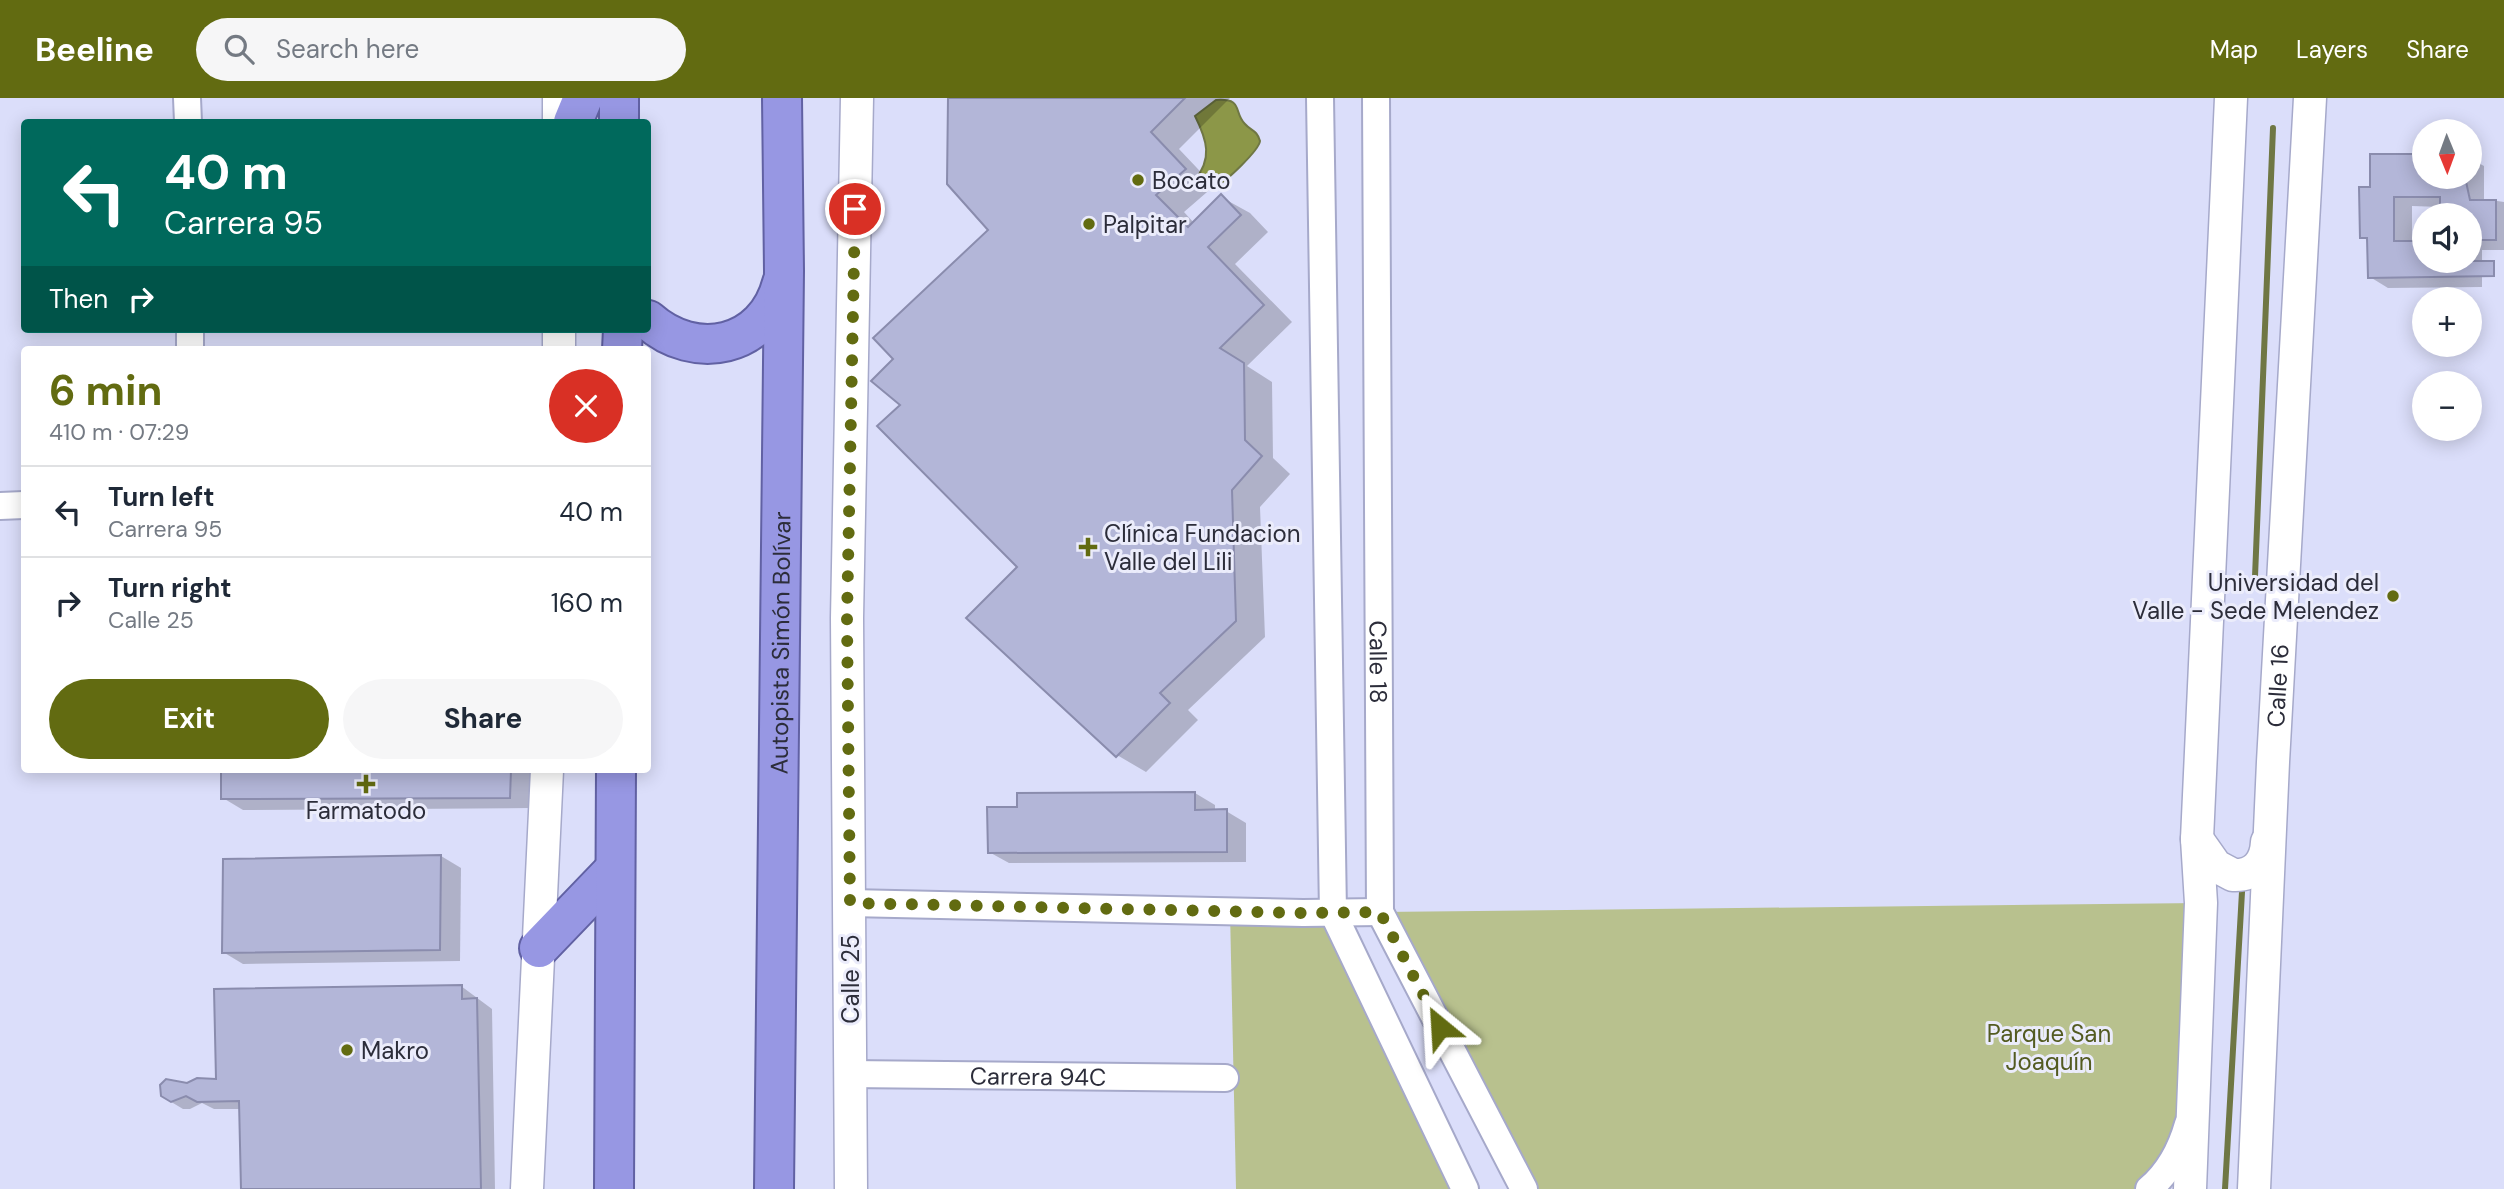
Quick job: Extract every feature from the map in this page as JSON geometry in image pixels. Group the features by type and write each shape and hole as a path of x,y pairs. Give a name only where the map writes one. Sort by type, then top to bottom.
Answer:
{"highway":[{"path":"574,119 583,98"},
{"path":"619,98 619,119"},
{"name":"Autopista Simón Bolívar","path":"774,1189 784,271 782,98"},
{"path":"651,323 661,332 689,343 719,344 734,340 759,324 769,312 777,299 784,271"},
{"path":"614,1189 616,773"},
{"path":"539,948 614,870"}],"street":[{"path":"187,98 188,119"},
{"path":"559,98 559,119"},
{"name":"Calle 25","path":"851,1189 847,618 857,98"},
{"name":"Calle 18","path":"1320,98 1333,913 1465,1189"},
{"name":"Calle 18","path":"1376,98 1380,912 1524,1189"},
{"path":"2190,1189 2201,903 2197,839 2231,98"},
{"name":"Calle 16","path":"2254,1189 2273,762 2310,98"},
{"path":"0,506 21,505"},
{"path":"2197,839 2216,866 2227,873 2245,874 2261,864 2267,853 2273,762"},
{"path":"527,1189 547,773"},
{"path":"850,903 1380,912"},
{"name":"Carrera 94C","path":"849,1074 1226,1078"},
{"path":"2149,1189 2161,1178 2175,1157 2195,1099"}],"green space":[{"name":"Parque San Joaquín","path":"2201,903 2195,1099 2149,1189 1524,1189 1380,912"},
{"path":"1230,911 1333,913 1465,1189 1236,1189"}],"shaded area":[{"path":"1216,100 1231,101 1241,119 1256,133 1260,141 1234,172 1221,183 1211,186 1194,181 1206,157 1203,133 1195,116"}],"building":[{"path":"948,98 1185,98 1151,132 1186,169 1156,195 1188,227 1221,194 1241,215 1208,247 1264,305 1220,348 1244,363 1245,440 1262,456 1232,490 1236,621 1160,693 1170,703 1116,757 966,618 1017,567 877,426 900,405 871,381 893,359 873,338 988,230 947,184"},
{"path":"2370,154 2412,154 2412,189 2468,189 2470,200 2496,200 2496,240 2482,240 2482,203 2440,203 2440,197 2394,197 2394,241 2412,241 2412,273 2482,273 2482,261 2494,261 2494,276 2368,278 2367,238 2360,238 2359,187 2370,187"},
{"name":"Farmatodo","path":"221,773 511,773 510,798 221,799"},
{"path":"1195,792 1195,810 1227,809 1227,852 988,853 987,807 1017,807 1017,793"},
{"path":"441,855 440,950 222,953 223,859"},
{"name":"Makro","path":"462,985 462,999 477,998 481,1189 241,1189 239,1101 197,1102 186,1096 171,1102 161,1096 160,1085 166,1079 187,1083 197,1078 216,1079 214,989"}],"waterway":[{"path":"2255,577 2273,128"},
{"path":"2225,1189 2242,892"}],"place":[{"name":"Bocato","path":"1138,180"},
{"name":"Palpitar","path":"1089,224"},
{"name":"Clínica Fundacion Valle del Lili","path":"1088,547"},
{"name":"Universidad del Valle - Sede Melendez","path":"2393,596"},
{"name":"Farmatodo","path":"366,784"},
{"name":"Makro","path":"347,1050"}],"route":[{"path":"855,209 847,618 850,903 1303,913 1380,912 1440,1027"}]}
